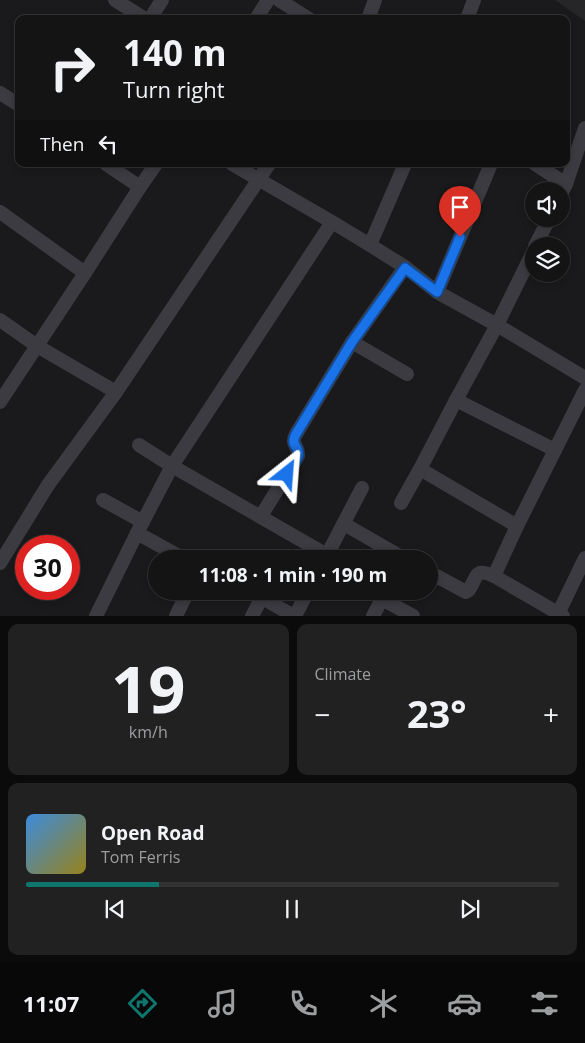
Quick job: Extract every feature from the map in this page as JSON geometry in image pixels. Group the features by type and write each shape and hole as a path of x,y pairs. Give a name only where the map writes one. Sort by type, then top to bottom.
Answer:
{"street":[{"path":"115,0 139,15"},
{"path":"153,15 162,0"},
{"path":"259,15 268,0"},
{"path":"279,0 293,4 305,15"},
{"path":"369,15 375,0"},
{"path":"468,15 474,0"},
{"path":"0,93 15,102"},
{"path":"566,182 585,128"},
{"path":"110,167 140,187"},
{"path":"0,402 154,167"},
{"path":"237,167 370,245 437,292 497,325 585,378"},
{"path":"0,563 5,545 116,392 267,167"},
{"path":"370,245 405,167"},
{"path":"437,292 490,167"},
{"path":"538,167 556,182"},
{"path":"0,212 85,273"},
{"path":"96,616 172,466 332,222"},
{"path":"260,516 298,456 299,450 294,444 294,438 352,342 405,268"},
{"path":"402,503 497,325 525,268"},
{"path":"0,320 37,346 116,392"},
{"path":"352,342 407,374"},
{"path":"494,576 585,390"},
{"path":"456,400 555,450"},
{"path":"139,445 315,550"},
{"path":"420,470 517,526"},
{"path":"330,550 362,488"},
{"path":"103,500 172,550"},
{"path":"344,524 388,550"},
{"path":"438,577 466,592 478,573 482,572 494,576 559,615 585,558"},
{"path":"176,616 184,600"},
{"path":"252,616 255,600"},
{"path":"266,600 294,616 303,600"},
{"path":"373,616 381,600"},
{"path":"391,600 413,616"}],"shaded area":[{"path":"555,0 585,0 585,21"}],"route":[{"path":"287,474 298,456 299,450 294,444 296,434 352,342 405,268 437,292 460,237"}]}
